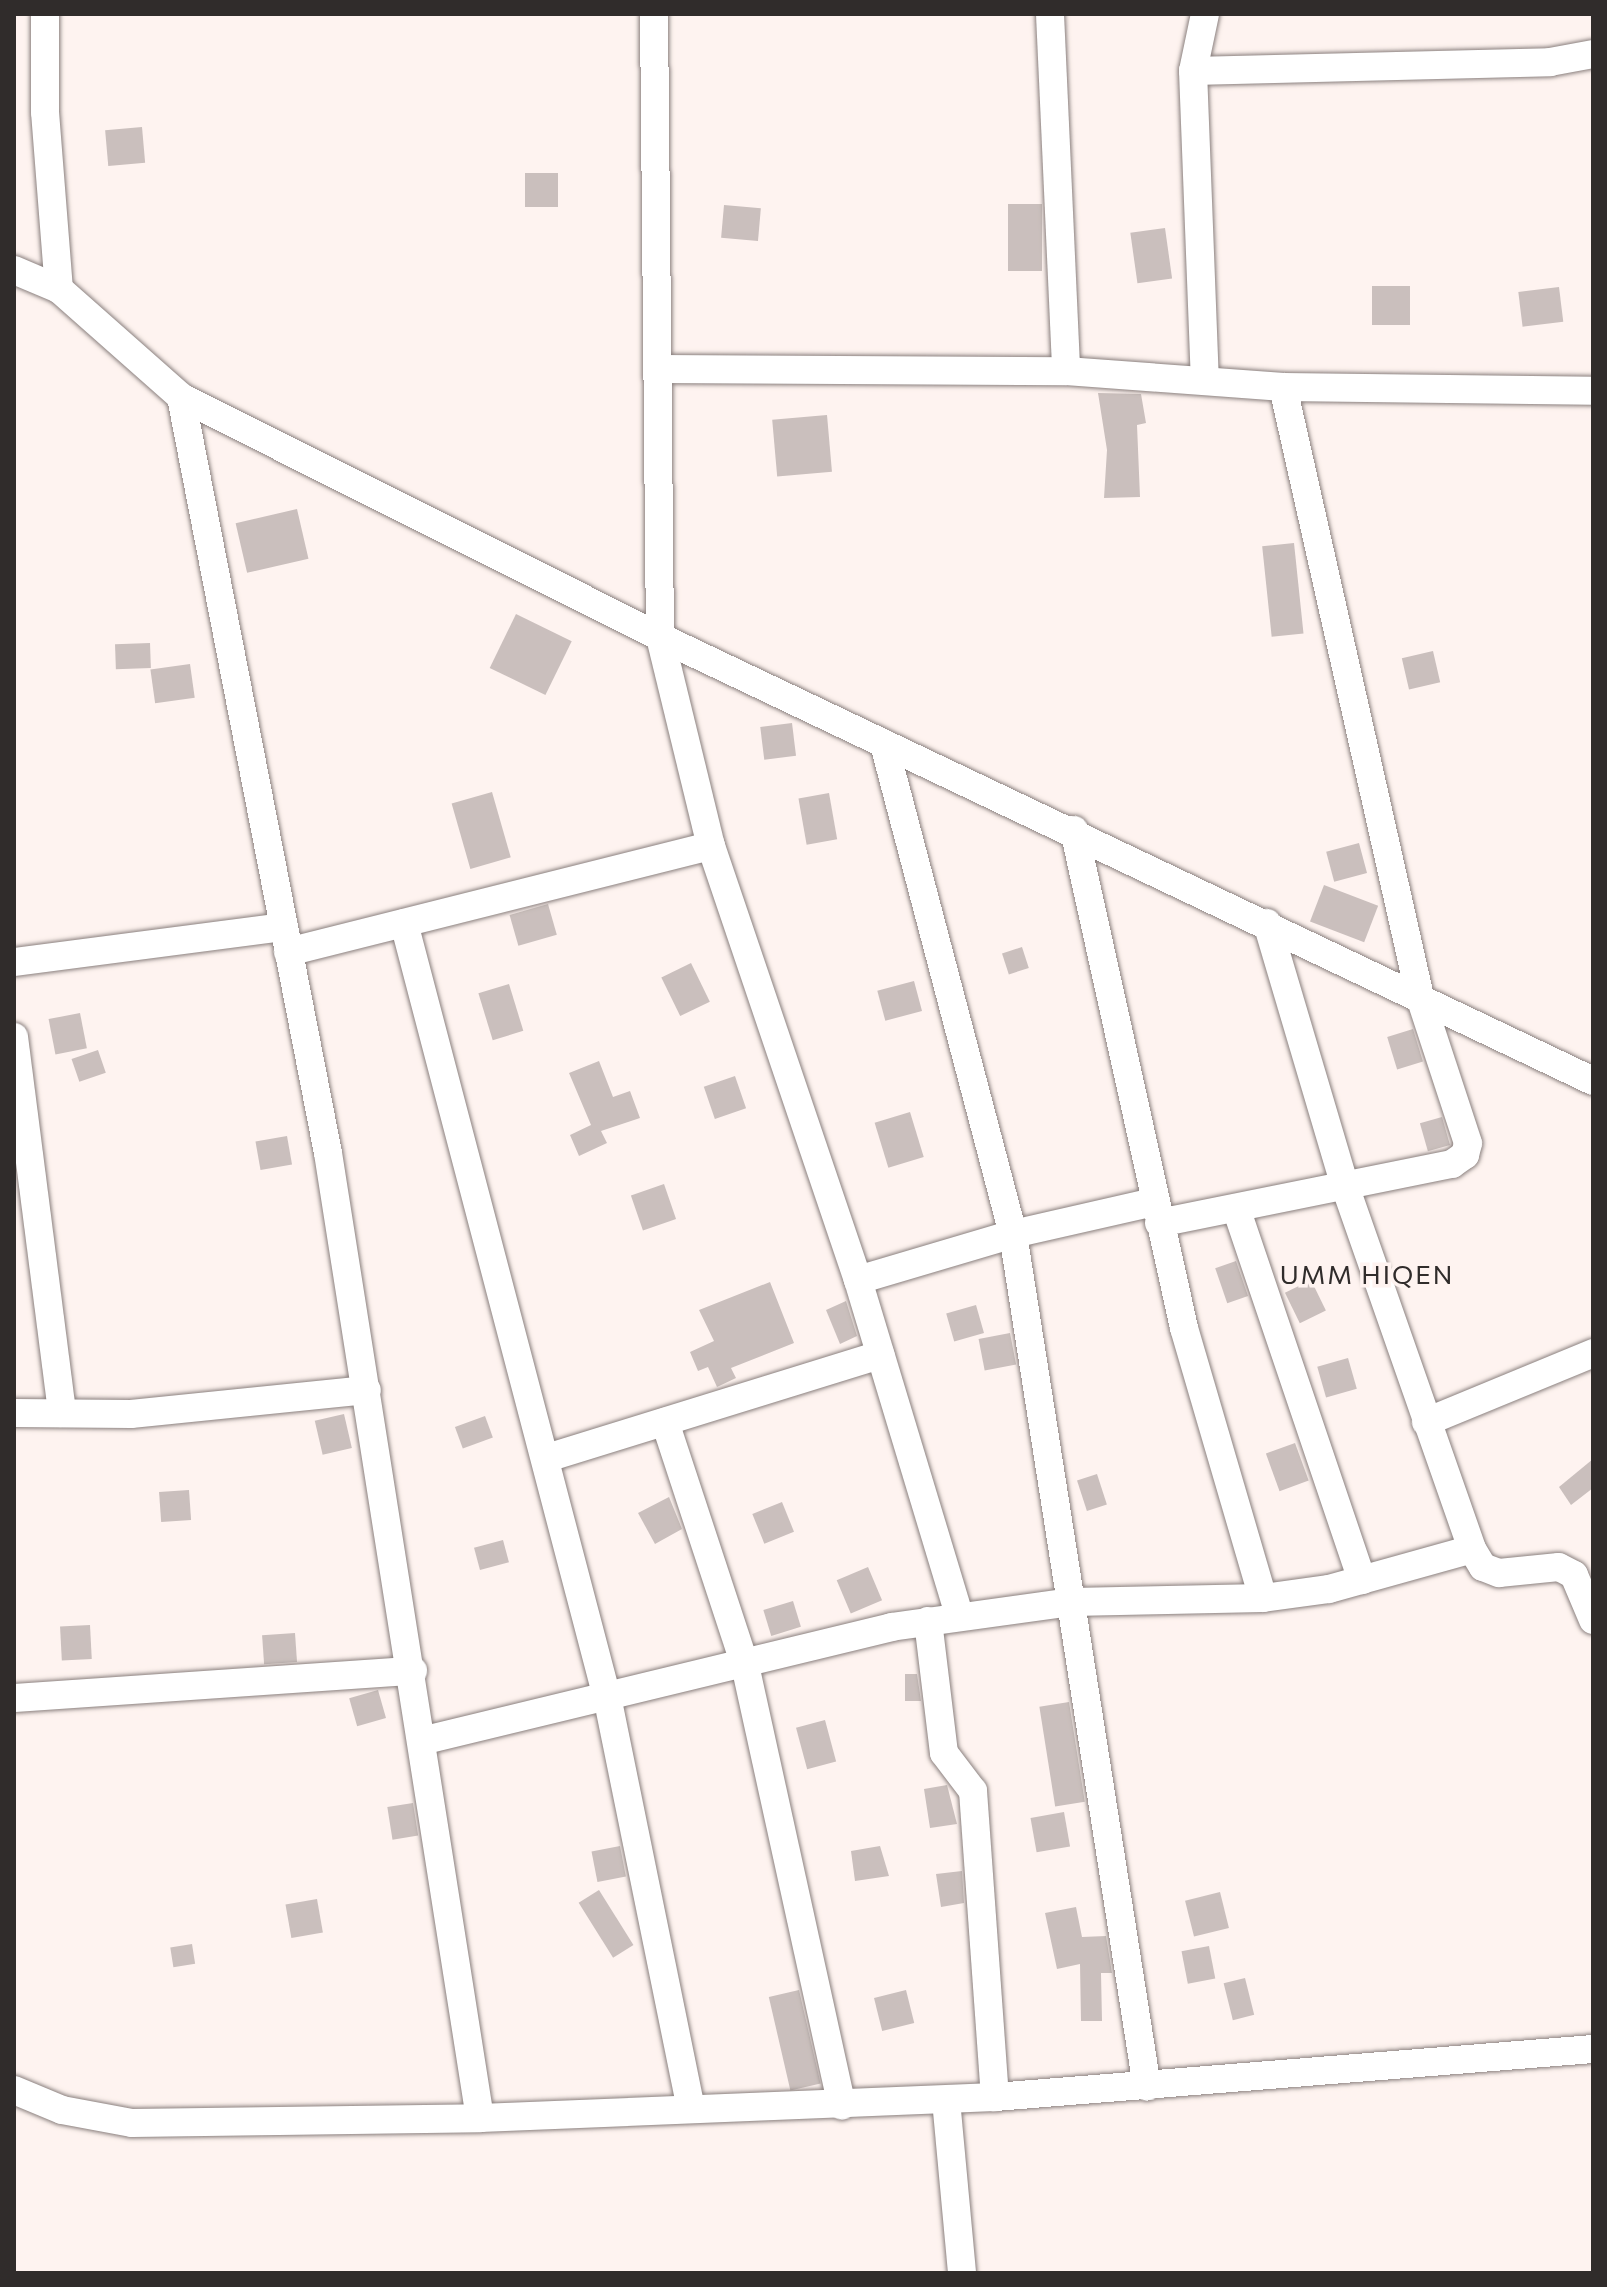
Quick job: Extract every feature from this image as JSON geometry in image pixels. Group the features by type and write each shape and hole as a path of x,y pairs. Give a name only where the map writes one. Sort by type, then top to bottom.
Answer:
{"street":[{"path":"45,14 45,112 59,289"},
{"path":"654,14 660,637 711,846 858,1280 959,1615"},
{"path":"1050,14 1066,371"},
{"path":"1205,14 1193,71 1205,381"},
{"path":"1193,71 1550,62 1593,54"},
{"path":"14,270 59,289 181,397 660,637 1074,830 1593,1081"},
{"path":"659,369 1066,371 1283,387 1593,391"},
{"path":"858,1280 1013,1234 1157,1212 1236,1208 1452,1164 1465,1155 1468,1143 1420,997 1283,387"},
{"path":"181,397 286,940 367,1390 425,1740 480,2118"},
{"path":"884,744 1013,1234 1147,2087"},
{"path":"1074,830 1157,1212 1263,1598"},
{"path":"14,962 286,940 404,923 711,846"},
{"path":"404,923 547,1458 608,1701 691,2108"},
{"path":"1267,923 1345,1186 1472,1549 1483,1567 1499,1573 1559,1567 1578,1583 1593,1620"},
{"path":"14,1037 62,1413"},
{"path":"1236,1208 1362,1580"},
{"path":"1426,1422 1593,1353"},
{"path":"547,1458 880,1355"},
{"path":"14,1413 131,1414 367,1390"},
{"path":"665,1422 745,1665 842,2105"},
{"path":"425,1740 608,1701 959,1615 1072,1602 1263,1598 1362,1580 1472,1549"},
{"path":"928,1621 944,1753 973,1791 995,2097"},
{"path":"14,1698 413,1671"},
{"path":"14,2090 62,2110 132,2123 480,2118 995,2097 1593,2049"},
{"path":"946,2100 962,2273"}],"building":[{"path":"142,127 145,163 108,166 105,130"},
{"path":"525,173 558,173 558,207 525,207"},
{"path":"1008,204 1042,204 1042,271 1008,271"},
{"path":"724,205 761,208 758,241 721,238"},
{"path":"1165,228 1172,279 1137,283 1130,233"},
{"path":"1372,286 1410,286 1410,325 1372,325"},
{"path":"1559,287 1563,322 1523,327 1518,292"},
{"path":"1098,393 1141,394 1146,423 1137,425 1140,497 1104,498 1107,450"},
{"path":"827,415 832,472 777,477 772,420"},
{"path":"297,509 308,559 247,573 236,523"},
{"path":"1294,543 1304,634 1272,637 1262,546"},
{"path":"516,614 572,641 545,695 490,668"},
{"path":"150,643 151,668 116,669 115,644"},
{"path":"1433,651 1440,682 1409,689 1402,658"},
{"path":"190,664 195,698 155,703 150,670"},
{"path":"792,723 796,756 764,760 760,727"},
{"path":"492,792 511,857 470,869 452,804"},
{"path":"829,793 837,839 807,845 798,798"},
{"path":"1359,843 1367,873 1334,882 1326,852"},
{"path":"1324,885 1378,906 1364,942 1310,921"},
{"path":"548,904 557,935 518,946 510,915"},
{"path":"1022,947 1029,968 1009,974 1002,953"},
{"path":"691,963 710,1002 680,1016 661,977"},
{"path":"914,981 922,1011 885,1021 877,991"},
{"path":"509,984 523,1031 493,1040 478,993"},
{"path":"80,1013 87,1048 55,1054 49,1019"},
{"path":"1413,1029 1423,1062 1397,1069 1387,1037"},
{"path":"98,1050 106,1073 79,1082 72,1059"},
{"path":"599,1061 613,1097 630,1091 640,1118 601,1131 607,1143 579,1156 570,1135 591,1125 569,1073"},
{"path":"735,1076 746,1108 715,1119 704,1087"},
{"path":"910,1112 924,1157 888,1168 875,1123"},
{"path":"1442,1117 1450,1145 1428,1151 1420,1123"},
{"path":"287,1136 292,1165 261,1170 255,1142"},
{"path":"664,1184 676,1219 643,1230 631,1195"},
{"path":"1236,1261 1248,1296 1227,1303 1215,1268"},
{"path":"1311,1280 1326,1311 1300,1323 1285,1293"},
{"path":"770,1282 794,1343 731,1368 736,1378 717,1387 708,1367 698,1371 690,1352 714,1341 699,1310"},
{"path":"846,1301 857,1336 840,1344 826,1310"},
{"path":"976,1305 984,1333 954,1341 946,1314"},
{"path":"1010,1333 1016,1364 985,1371 979,1339"},
{"path":"1348,1358 1357,1389 1326,1398 1317,1367"},
{"path":"344,1414 352,1448 323,1455 315,1421"},
{"path":"485,1416 493,1438 463,1449 455,1427"},
{"path":"1295,1443 1309,1481 1280,1491 1266,1454"},
{"path":"1593,1459 1593,1488 1571,1505 1559,1487"},
{"path":"1097,1474 1107,1504 1087,1511 1077,1480"},
{"path":"189,1490 191,1520 161,1522 159,1492"},
{"path":"669,1497 682,1529 655,1544 638,1513"},
{"path":"782,1502 794,1532 764,1544 752,1514"},
{"path":"503,1540 509,1562 480,1570 474,1548"},
{"path":"868,1567 882,1600 851,1613 837,1580"},
{"path":"793,1601 801,1627 771,1636 763,1610"},
{"path":"90,1625 92,1659 62,1661 60,1627"},
{"path":"295,1633 297,1662 264,1664 262,1635"},
{"path":"905,1674 917,1674 921,1701 905,1701"},
{"path":"378,1690 386,1718 357,1726 349,1698"},
{"path":"1069,1702 1085,1802 1055,1806 1039,1707"},
{"path":"825,1720 836,1762 807,1769 796,1728"},
{"path":"947,1785 957,1824 930,1828 924,1789"},
{"path":"413,1803 418,1836 392,1840 387,1807"},
{"path":"1064,1812 1070,1846 1037,1852 1031,1818"},
{"path":"620,1846 626,1876 597,1882 592,1852"},
{"path":"880,1846 889,1876 855,1881 851,1851"},
{"path":"962,1871 964,1903 941,1907 936,1874"},
{"path":"599,1890 633,1945 613,1958 579,1903"},
{"path":"1220,1892 1229,1928 1194,1937 1185,1901"},
{"path":"317,1899 323,1932 291,1938 285,1905"},
{"path":"1076,1907 1082,1937 1106,1936 1112,1973 1101,1973 1102,2021 1081,2021 1080,1964 1057,1969 1045,1913"},
{"path":"192,1944 195,1964 173,1967 170,1947"},
{"path":"1209,1946 1215,1978 1188,1984 1182,1951"},
{"path":"1245,1978 1254,2015 1233,2020 1224,1983"},
{"path":"799,1990 821,2084 790,2091 769,1997"},
{"path":"906,1990 914,2023 882,2031 874,1998"}],"district":[{"name":"UMM HIQEN","path":"1367,1274"}]}
